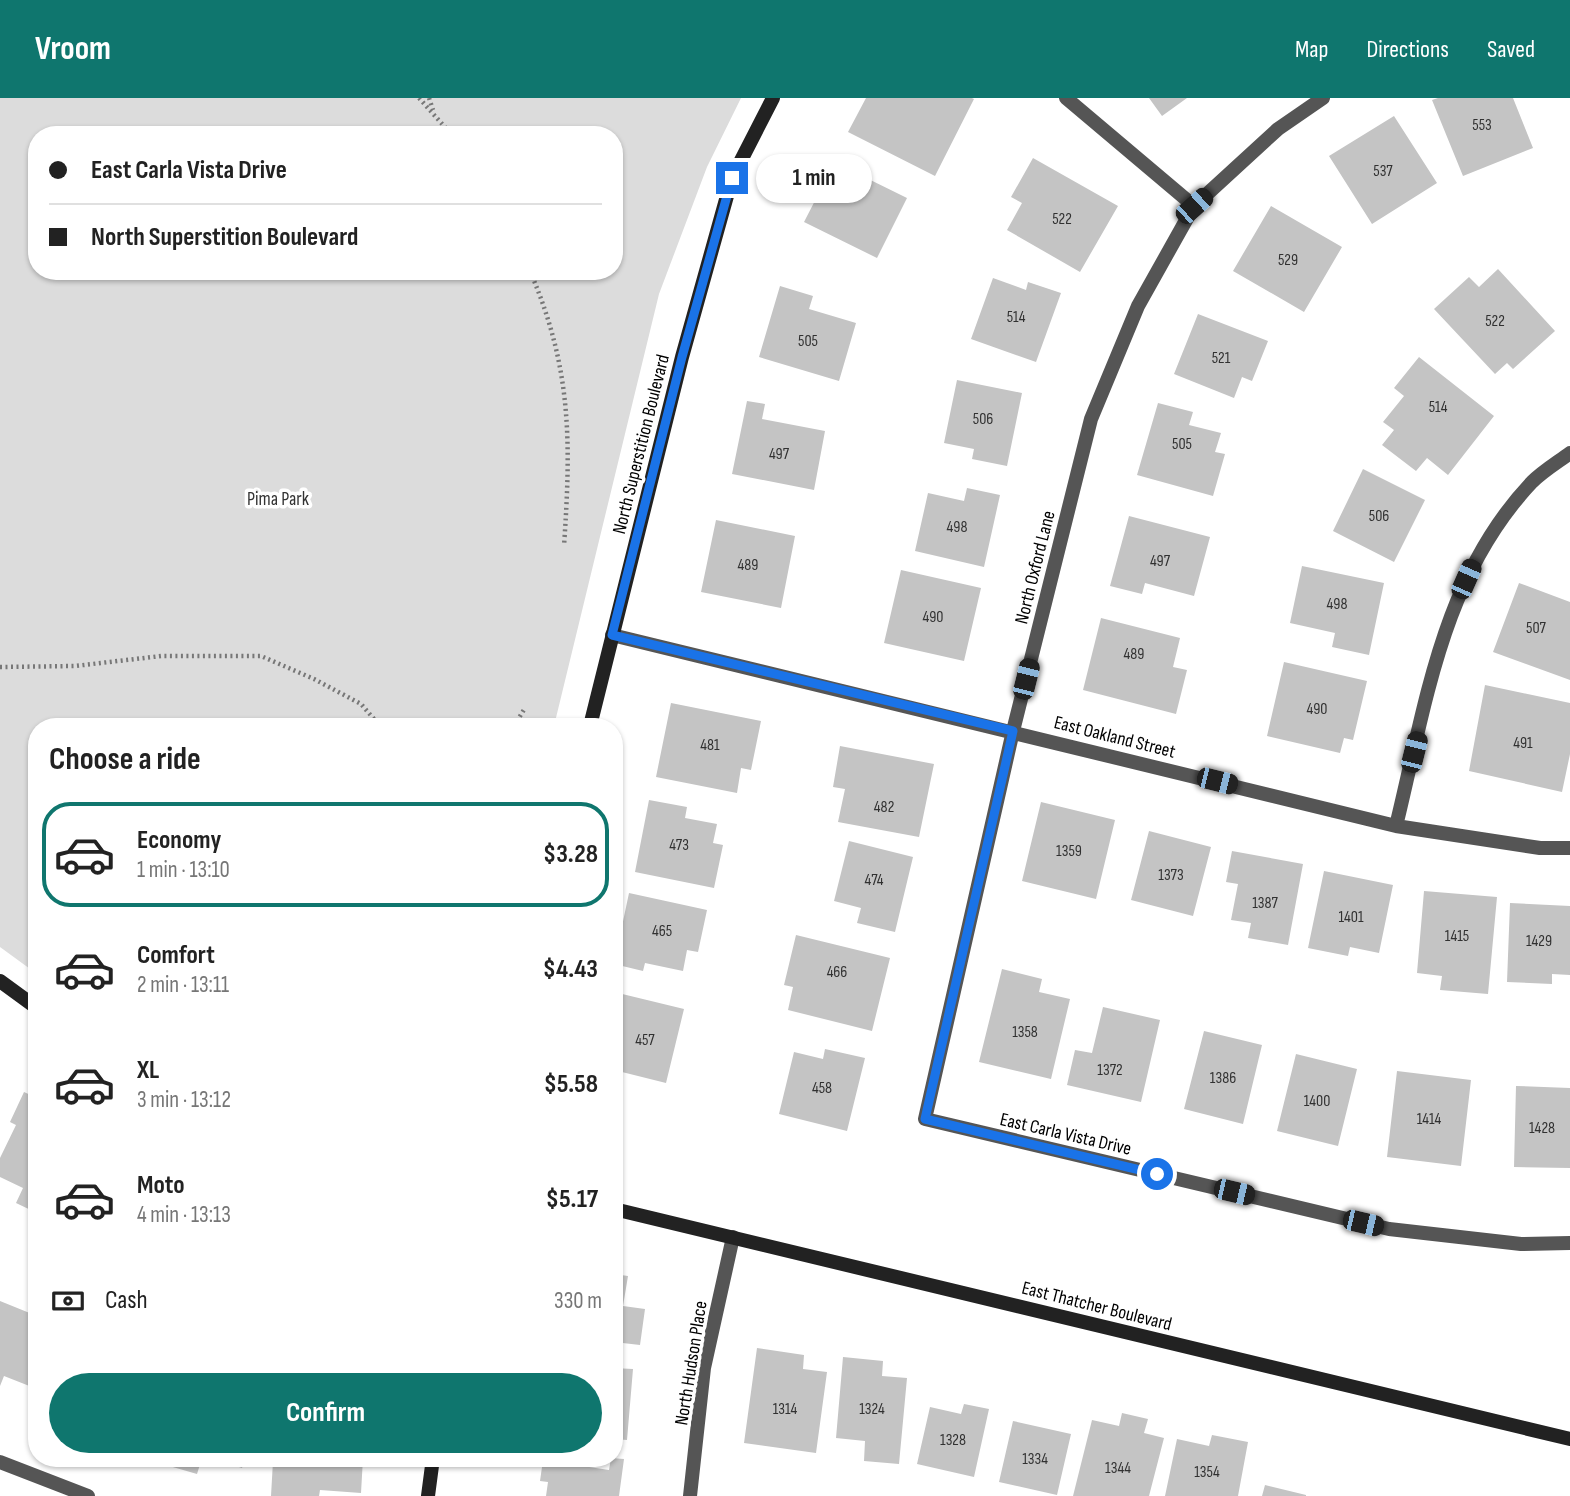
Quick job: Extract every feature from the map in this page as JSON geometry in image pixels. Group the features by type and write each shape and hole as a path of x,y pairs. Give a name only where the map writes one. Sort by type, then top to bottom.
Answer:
{"street":[{"name":"North Superstition Boulevard","path":"592,718 682,357 732,178 773,98"},
{"path":"1066,98 1194,206"},
{"name":"North Oxford Lane","path":"925,1119 1013,731 1091,419 1138,306 1194,206 1278,129 1323,98"},
{"path":"1396,826 1444,628 1477,554 1532,481 1570,453"},
{"name":"East Oakland Street","path":"612,635 1396,826 1540,848 1570,848"},
{"path":"0,981 28,1001"},
{"name":"East Carla Vista Drive","path":"925,1119 1389,1229 1521,1244 1570,1243"},
{"name":"East Thatcher Boulevard","path":"623,1211 1570,1439"},
{"name":"North Hudson Place","path":"690,1496 704,1368 733,1237"},
{"path":"0,1462 88,1496"},
{"path":"428,1496 432,1467"}],"path":[{"path":"419,98 445,126"},
{"path":"429,98 433,110"},
{"path":"533,280 555,338 568,408 564,546"},
{"path":"0,667 75,666 161,656 261,656 361,704 373,718"},
{"path":"519,718 525,708"}],"green space":[{"name":"Pima Park","path":"0,98 741,98 707,167 659,294 556,718 28,718 28,967 0,947"}],"building":[{"path":"866,98 974,99 935,176 848,132"},
{"path":"1149,98 1187,98 1162,116"},
{"path":"1513,98 1533,148 1463,176 1432,100"},
{"path":"1394,116 1437,183 1372,224 1329,156"},
{"path":"1033,158 1118,206 1080,272 1007,230 1022,203 1011,197"},
{"path":"840,165 907,198 877,258 804,222 821,189 827,192"},
{"path":"1271,206 1342,247 1304,312 1233,271"},
{"path":"1498,269 1555,331 1513,369 1507,363 1495,374 1434,309 1469,277 1479,287"},
{"path":"993,278 1026,290 1028,282 1061,293 1036,362 971,339"},
{"path":"780,286 813,296 809,309 856,323 839,381 759,357"},
{"path":"1198,314 1268,341 1252,381 1242,377 1234,398 1174,374"},
{"path":"1419,357 1494,416 1448,475 1427,458 1416,471 1382,445 1394,430 1383,422 1404,396 1394,388"},
{"path":"957,380 1022,393 1007,466 972,459 974,449 944,443"},
{"path":"747,401 765,404 762,419 825,431 814,490 732,474"},
{"path":"1158,403 1193,412 1189,425 1221,433 1215,452 1225,454 1213,496 1137,475"},
{"path":"1363,469 1425,500 1394,562 1333,531"},
{"path":"967,488 1000,495 984,567 915,551 928,493 964,501"},
{"path":"1129,516 1210,537 1194,596 1145,583 1142,594 1110,586"},
{"path":"716,520 795,536 781,608 701,592"},
{"path":"1302,566 1384,583 1369,655 1332,647 1335,633 1290,623"},
{"path":"901,570 981,588 964,661 884,643"},
{"path":"1519,583 1570,602 1570,680 1493,652"},
{"path":"1101,618 1180,638 1173,667 1187,670 1176,714 1083,690"},
{"path":"1284,662 1367,681 1353,740 1344,738 1340,753 1267,736"},
{"path":"1485,685 1570,703 1570,754 1562,792 1469,771"},
{"path":"671,703 761,721 751,770 741,768 737,793 656,777"},
{"path":"840,746 934,764 919,837 838,822 845,789 833,787"},
{"path":"649,800 687,807 685,818 717,824 713,843 723,845 714,888 635,872"},
{"path":"1041,802 1115,820 1096,899 1022,881"},
{"path":"1149,831 1211,847 1193,916 1131,900"},
{"path":"849,841 913,857 895,932 857,923 861,908 834,901"},
{"path":"1232,851 1303,864 1288,945 1248,938 1251,923 1231,920 1238,884 1226,882"},
{"path":"1324,871 1393,885 1379,953 1350,947 1348,956 1308,948"},
{"path":"1424,891 1497,897 1488,994 1440,990 1442,976 1417,973"},
{"path":"629,893 707,910 698,952 687,950 683,971 645,963 643,971 623,966 623,921"},
{"path":"1510,903 1570,906 1570,975 1552,974 1552,984 1507,982"},
{"path":"796,935 890,958 872,1031 788,1010 793,987 784,985"},
{"path":"1002,969 1042,979 1039,992 1070,999 1051,1079 979,1062"},
{"path":"623,994 684,1009 666,1083 623,1072"},
{"path":"1103,1007 1160,1020 1141,1102 1067,1085 1075,1050 1092,1053"},
{"path":"1204,1031 1262,1045 1243,1124 1184,1109"},
{"path":"825,1049 865,1058 847,1131 779,1114 794,1052 823,1059"},
{"path":"1296,1054 1357,1069 1338,1146 1277,1131"},
{"path":"1397,1071 1471,1080 1461,1166 1387,1157"},
{"path":"1516,1086 1570,1088 1570,1168 1514,1167"},
{"path":"24,1092 28,1094 28,1209 16,1203 23,1188 0,1177 0,1158 16,1125 10,1122"},
{"path":"623,1275 628,1276 623,1306"},
{"path":"0,1301 28,1312 28,1385 4,1376 0,1386"},
{"path":"623,1306 645,1309 640,1345 623,1343"},
{"path":"757,1348 804,1355 803,1369 827,1372 816,1453 744,1443"},
{"path":"843,1357 883,1361 882,1376 907,1378 899,1464 864,1461 865,1441 836,1438"},
{"path":"623,1368 633,1369 627,1440 623,1440"},
{"path":"964,1404 989,1409 974,1477 917,1464 930,1407 961,1414"},
{"path":"1122,1413 1148,1419 1144,1433 1164,1438 1149,1496 1073,1496 1092,1420 1119,1426"},
{"path":"1013,1421 1071,1434 1057,1495 999,1482"},
{"path":"1212,1435 1248,1442 1238,1496 1165,1496 1177,1439 1209,1446"},
{"path":"173,1467 199,1467 197,1474"},
{"path":"273,1467 362,1467 361,1493 320,1490 319,1496 271,1496"},
{"path":"542,1467 589,1467 609,1470 610,1467 623,1467 619,1496 546,1496 548,1482 540,1481"},
{"path":"1265,1485 1306,1495 1306,1496 1262,1496"}],"route":[{"path":"732,178 682,357 612,635 1013,731 925,1119 1157,1174"}]}
